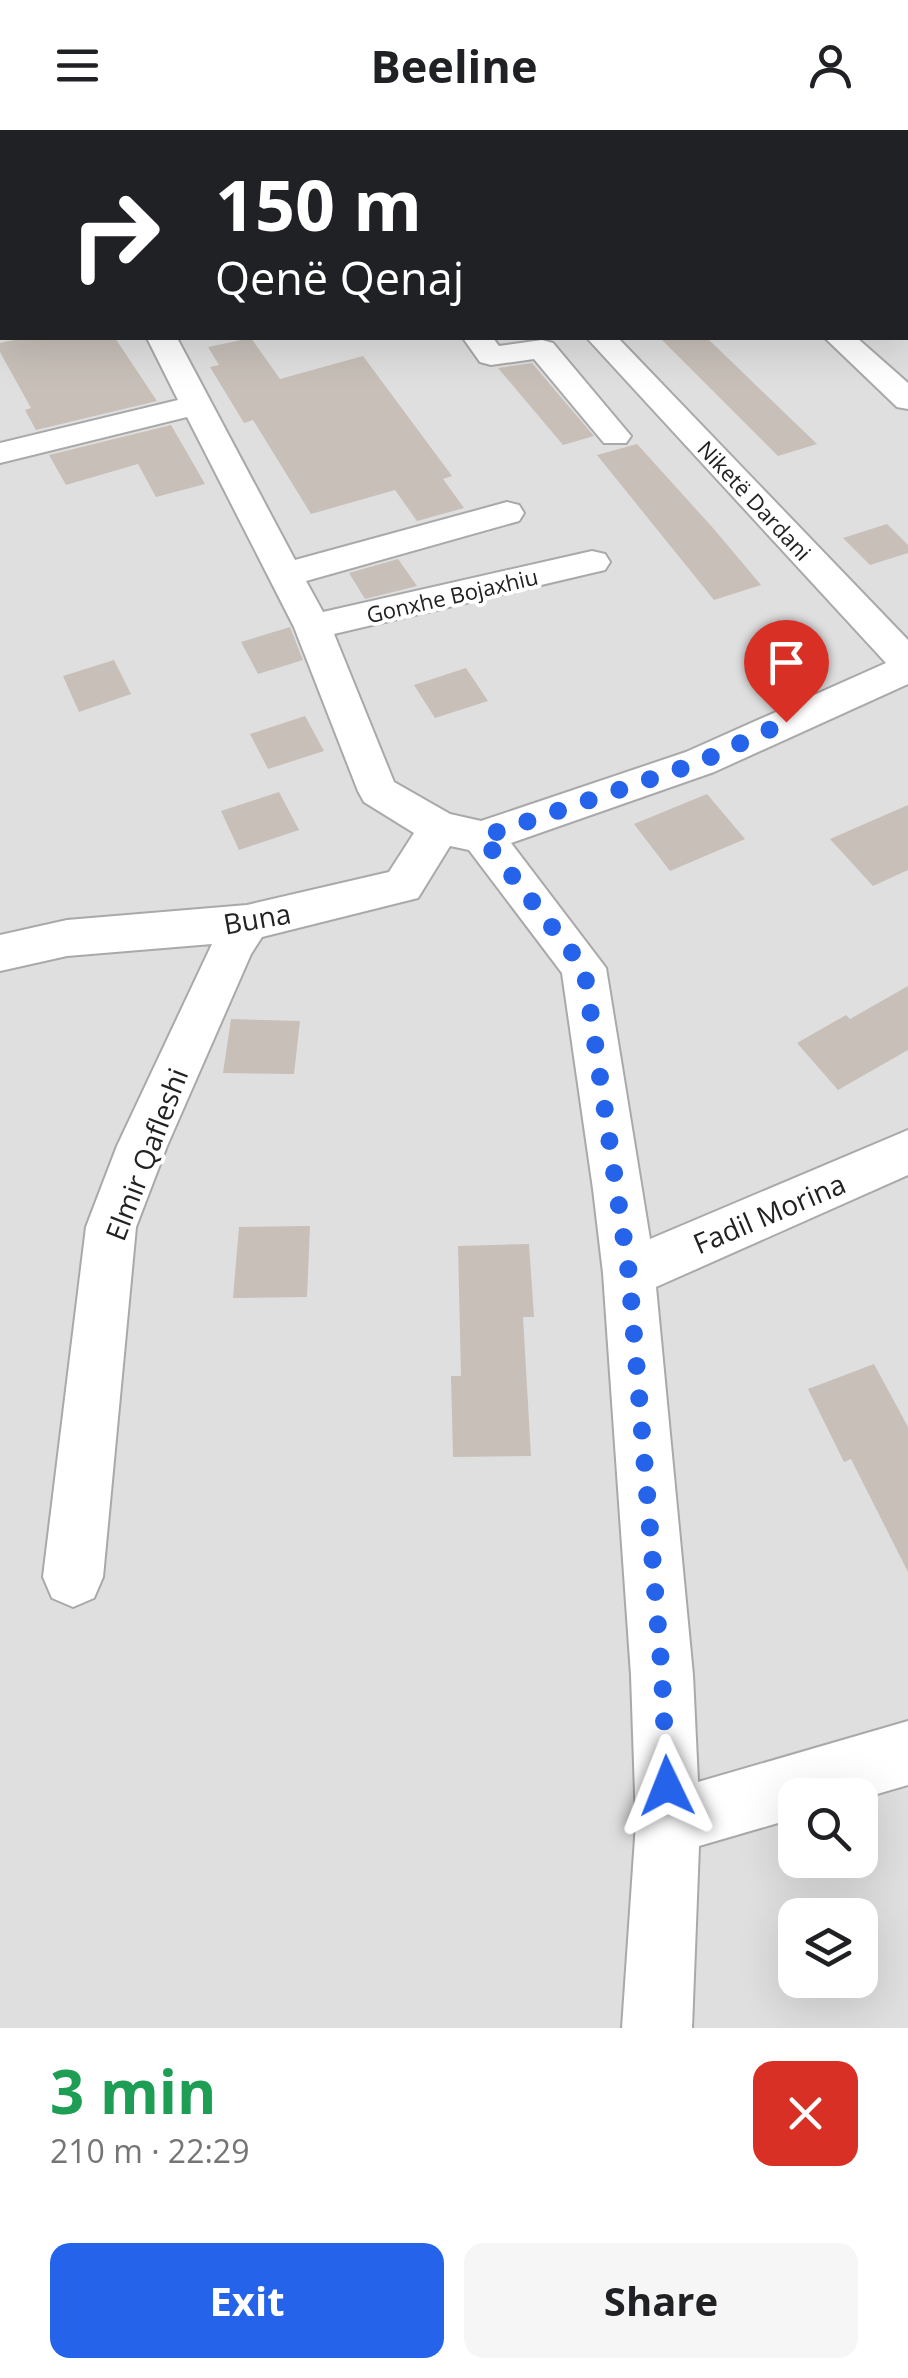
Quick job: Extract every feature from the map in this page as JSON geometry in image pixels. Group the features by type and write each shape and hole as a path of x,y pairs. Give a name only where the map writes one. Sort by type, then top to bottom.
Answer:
{"street":[{"path":"163,340 312,627 378,790 460,833 584,968 629,1274 662,1675 668,1824 657,2028"},
{"path":"479,340 491,356 542,349 615,436"},
{"name":"Niketë Dardani","path":"604,340 902,669"},
{"path":"842,340 908,400"},
{"path":"0,453 197,405"},
{"path":"460,833 700,762 902,669 664,430"},
{"path":"285,576 507,513"},
{"name":"Gonxhe Bojaxhiu","path":"312,627 592,562"},
{"name":"Buna","path":"0,952 67,938 247,923 403,886 460,833"},
{"name":"Elmir Qafleshi","path":"73,1577 111,1227 142,1146 232,947 247,923"},
{"name":"Fadil Morina","path":"629,1274 908,1152"},
{"path":"668,1824 908,1753"}],"shaded area":[{"path":"0,340 908,340 908,2028 0,2028"}],"building":[{"path":"116,340 157,401 36,430 25,410 31,408 0,352 0,343"},
{"path":"252,340 280,379 363,356 452,476 443,479 464,508 417,521 395,490 311,514 253,420 244,423 210,367 219,365 208,347"},
{"path":"662,340 709,340 817,444 778,456"},
{"path":"532,363 594,436 563,445 498,368"},
{"path":"171,425 205,484 156,497 138,464 66,485 49,455"},
{"path":"637,444 761,585 714,600 597,455"},
{"path":"887,524 908,545 908,553 870,565 843,538"},
{"path":"398,559 417,586 365,599 349,573"},
{"path":"290,627 303,660 258,674 241,642"},
{"path":"114,660 131,694 79,712 63,676"},
{"path":"466,668 488,701 435,718 414,685"},
{"path":"305,716 324,751 268,769 250,734"},
{"path":"279,792 299,830 239,850 221,811"},
{"path":"707,794 745,839 670,871 634,824"},
{"path":"908,805 908,870 873,886 830,839"},
{"path":"908,986 908,1050 838,1090 797,1043"},
{"path":"231,1019 300,1021 294,1074 223,1073"},
{"path":"310,1226 307,1297 233,1298 239,1227"},
{"path":"529,1244 534,1317 523,1317 531,1456 453,1457 451,1376 461,1376 458,1246"},
{"path":"874,1364 908,1427 908,1572 851,1459 844,1462 808,1389"}],"route":[{"path":"667,1786 662,1675 629,1274 584,968 482,837 700,762 786,722"}]}
